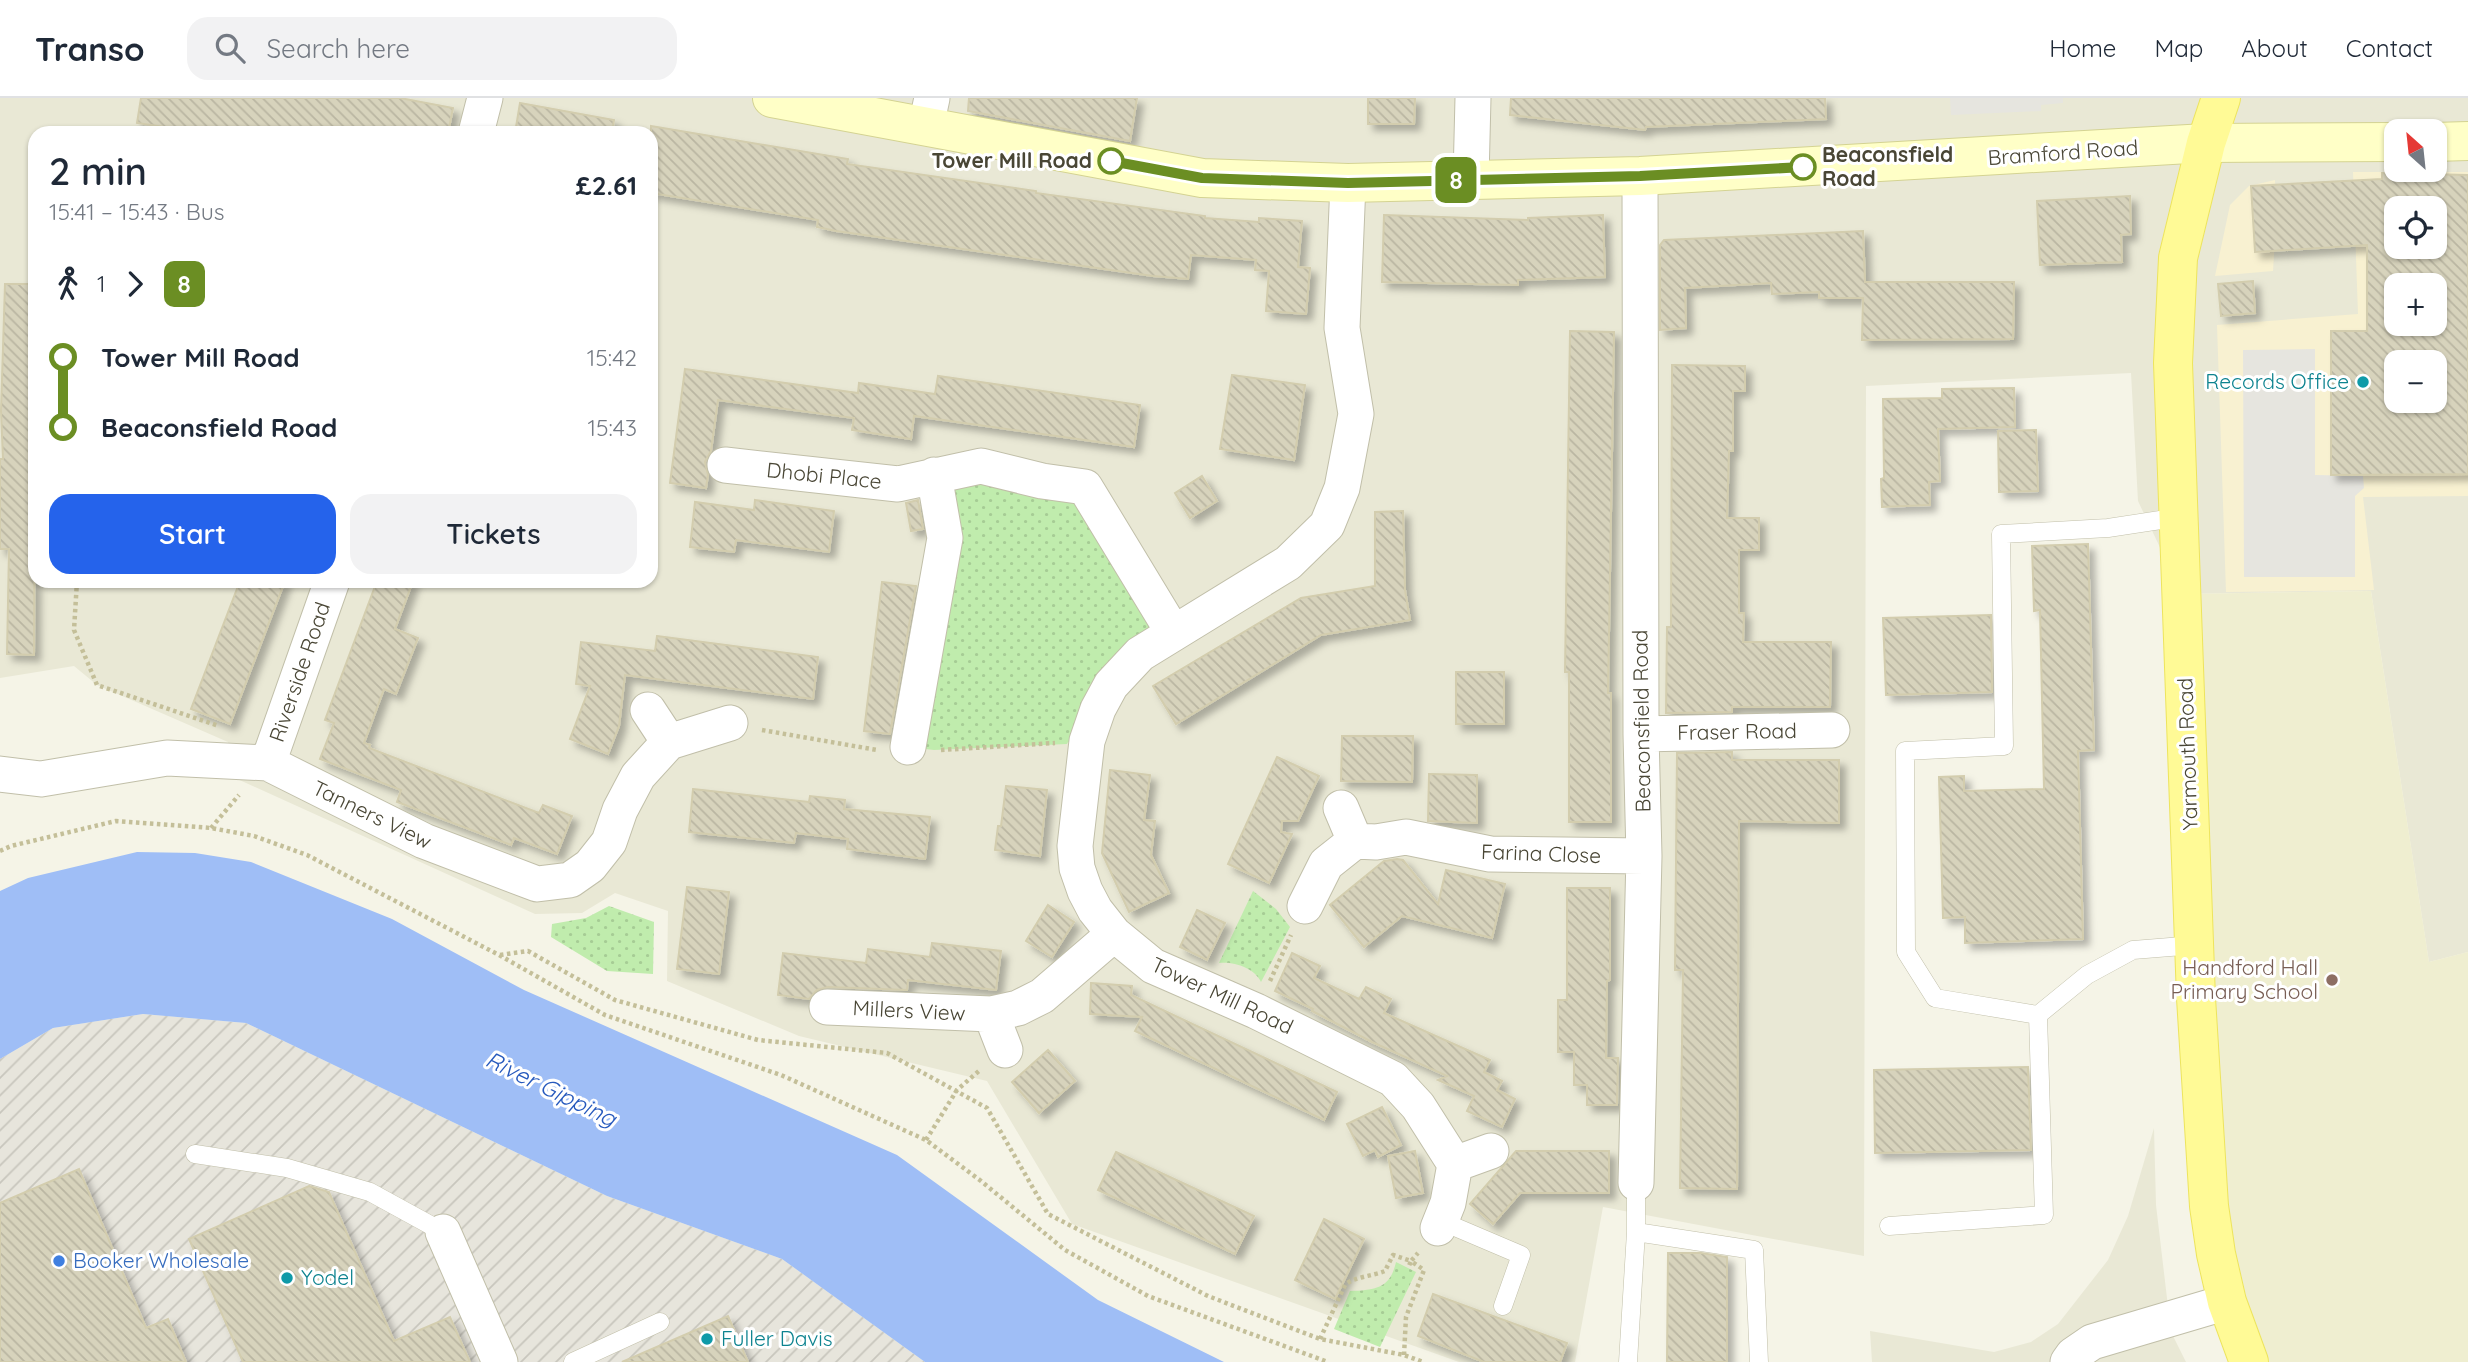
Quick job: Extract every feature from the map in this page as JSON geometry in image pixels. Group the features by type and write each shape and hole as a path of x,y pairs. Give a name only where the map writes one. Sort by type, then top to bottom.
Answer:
{"main road":[{"name":"Bramford Road","path":"772,98 929,112 1202,178 1348,183 1640,176 2206,144 2384,142"},
{"name":"Yarmouth Road","path":"2221,98 2206,144 2178,258 2173,363 2196,998 2208,1206 2227,1303 2249,1362"},
{"path":"2447,142 2468,141"}],"street":[{"path":"478,126 485,98"},
{"path":"1471,179 1474,98"},
{"name":"Beaconsfield Road","path":"1636,1183 1644,856 1641,734 1640,176"},
{"name":"Tower Mill Road","path":"1348,183 1342,328 1356,414 1342,488 1327,525 1288,563 1140,654 1111,685 1098,709 1087,741 1074,846 1085,891 1095,910 1114,934 1153,966 1256,1011 1393,1079 1418,1105 1455,1164"},
{"name":"Dhobi Place","path":"725,465 898,484 981,466 1042,481 1085,487 1174,632"},
{"path":"908,747 946,538 934,475"},
{"name":"Riverside Road","path":"268,763 330,588"},
{"path":"648,710 669,742 730,723"},
{"name":"Fraser Road","path":"1641,734 1832,730"},
{"name":"Tanners View","path":"0,774 41,779 167,758 268,763 424,841 537,884 570,880 590,866 609,842 620,810 638,776 669,742"},
{"path":"1305,906 1326,864 1355,841 1341,808"},
{"name":"Farina Close","path":"1355,841 1376,842 1406,837 1490,854 1644,856"},
{"name":"Millers View","path":"827,1007 991,1014 1018,1008 1042,996 1114,934"},
{"name":"Millers View","path":"991,1014 1005,1050"},
{"path":"1439,1225 1448,1203 1455,1164 1491,1151"},
{"path":"443,1232 500,1362"},
{"path":"2068,1362 2073,1354 2092,1342 2227,1303"}],"lane":[{"path":"2180,517 2108,528 2001,534 2004,746 1905,751 1906,952 1935,998 2038,1015 2087,975 2133,950 2194,945"},
{"path":"1889,1226 2044,1215 2038,1015"},
{"path":"195,1154 287,1168 370,1192 443,1232"},
{"path":"1628,1362 1636,1232 1636,1183"},
{"path":"1439,1225 1521,1255 1503,1306"},
{"path":"1636,1232 1754,1250 1759,1362"},
{"path":"573,1362 660,1322"}],"path":[{"path":"77,588 75,630 97,685 224,727"},
{"path":"0,851 116,821 211,828 254,835 307,855 499,955 605,1015 781,1075 926,1140 1065,1250 1148,1296 1328,1362"},
{"path":"1256,1011 1305,906"},
{"path":"499,955 528,951 615,1000 758,1040 887,1053 987,1108 1048,1214 1208,1296 1320,1339 1404,1355 1423,1362"},
{"path":"926,1140 957,1090 1005,1050"},
{"path":"1408,1268 1439,1225"},
{"path":"1320,1339 1351,1279 1385,1271 1393,1255 1411,1261 1424,1270 1406,1317 1404,1355"},
{"path":"1342,1293 1348,1296"}],"shaded area":[{"path":"0,98 2468,98 2468,952 2429,962 2371,591 2182,594 2138,501 2131,373 1866,386 1864,1256 1603,1207 1575,1362 1459,1362 1072,1224 987,1081 799,1036 667,981 668,911 615,893 582,913 535,914 235,778 228,742 97,685 74,666 0,678"},
{"path":"1950,98 2063,98 2063,103 2041,105 2041,111 1951,115"},
{"path":"2353,172 2384,172 2384,182 2447,182 2447,172 2468,172 2468,496 2363,497 2374,590 2226,592 2217,325 2358,314"},
{"path":"2275,180 2273,271 2215,276 2230,205 2249,186"},
{"path":"2315,349 2315,475 2363,476 2364,488 2355,496 2355,577 2244,577 2243,350"},
{"name":"Handford Hall Primary School","path":"2371,591 2429,962 2468,952 2468,1362 2249,1362 2237,1331 2182,594"},
{"path":"143,1014 246,1023 607,1196 782,1259 925,1362 0,1362 0,1059 53,1028"},
{"path":"2154,1128 2156,1205 2171,1332 2186,1362 1872,1362 1870,1331 1994,1352 2031,1342 2058,1324 2108,1260 2128,1216"}],"green space":[{"path":"934,475 1085,487 1173,632 1087,741 934,750 908,747"},
{"path":"1253,891 1276,909 1290,927 1261,982 1243,966 1219,963"},
{"path":"609,906 654,922 653,974 607,971 551,937 552,924 586,918"},
{"path":"1396,1262 1416,1272 1380,1347 1334,1329 1350,1291 1374,1289 1385,1283 1390,1278"}],"water":[{"name":"River Gipping","path":"137,852 195,853 251,862 392,919 524,990 897,1155 1098,1300 1224,1362 925,1362 782,1259 607,1196 246,1023 143,1014 53,1028 0,1059 0,891 28,878"}],"building":[{"path":"141,98 400,98 453,108 449,126 158,126 137,123"},
{"path":"969,98 1137,98 1130,141 968,111"},
{"path":"1368,98 1415,98 1414,124 1368,124"},
{"path":"1511,98 1825,98 1826,119 1646,127 1645,130 1510,115"},
{"path":"520,103 614,120 613,126 516,126"},
{"path":"658,127 848,159 847,164 1205,218 1259,222 1259,218 1302,221 1298,267 1310,268 1306,314 1266,311 1269,271 1255,270 1256,260 1191,255 1188,279 1153,276 836,231 817,227 818,220 658,194"},
{"path":"2382,173 2384,182 2447,182 2447,175 2468,175 2468,474 2331,475 2331,331 2367,331 2367,245 2255,252 2251,186 2382,179"},
{"path":"2130,196 2131,234 2121,235 2122,262 2040,265 2037,201"},
{"path":"1384,215 1528,220 1603,215 1605,277 1518,280 1518,285 1382,282"},
{"path":"1863,231 1865,282 2014,282 2013,339 1862,340 1863,298 1819,298 1819,292 1772,294 1771,283 1685,288 1686,328 1660,330 1660,245 1664,240"},
{"path":"2253,281 2255,313 2221,316 2218,284"},
{"path":"5,284 28,284 28,588 34,588 34,655 7,654 9,549 0,549 0,459 3,459 1,411"},
{"path":"1570,331 1614,332 1608,693 1611,693 1611,822 1569,822 1569,672 1565,672"},
{"path":"1672,365 1745,366 1745,391 1733,391 1733,451 1729,451 1727,518 1759,518 1759,550 1739,550 1739,613 1744,613 1743,642 1831,642 1830,707 1732,707 1732,712 1666,713 1667,627 1671,627"},
{"path":"685,369 858,393 859,383 935,394 938,376 1140,405 1134,447 914,416 911,439 852,430 854,418 718,400 711,451 705,462 708,475 706,488 670,483"},
{"path":"1232,375 1305,385 1294,460 1220,449"},
{"path":"2014,388 2015,427 1938,429 1940,481 1929,482 1930,505 1882,507 1883,399 1942,398 1942,389"},
{"path":"2036,430 2038,491 1999,492 1998,431"},
{"path":"1202,476 1217,501 1190,518 1175,493"},
{"path":"755,500 834,511 829,552 736,540 734,552 690,547 695,502 754,510"},
{"path":"918,500 923,529 911,531 906,503"},
{"path":"1403,511 1405,590 1410,620 1321,635 1176,724 1153,686 1301,598 1375,586 1375,512"},
{"path":"2088,544 2094,750 2078,751 2083,939 1965,943 1965,917 1943,918 1939,777 1964,776 1964,791 2044,789 2040,610 2034,611 2032,546"},
{"path":"882,582 916,586 890,734 864,731"},
{"path":"237,588 282,588 230,724 191,709"},
{"path":"374,588 410,588 395,629 418,638 396,694 384,689 364,743 370,745 369,748 539,813 543,805 572,816 557,854 514,838 511,845 397,802 401,790 320,759 334,723 325,720"},
{"path":"1991,615 1992,692 1886,695 1883,618"},
{"path":"657,636 818,657 813,699 625,675 619,726 608,754 570,739 590,686 576,684 581,642 655,651"},
{"path":"1456,672 1504,672 1504,724 1456,724"},
{"path":"1342,736 1413,736 1412,782 1341,781"},
{"path":"1732,752 1732,760 1839,760 1839,823 1739,821 1737,1189 1680,1188 1683,970 1675,970 1677,753"},
{"path":"1277,757 1319,776 1298,821 1282,821 1281,832 1292,834 1269,883 1228,864"},
{"path":"1110,770 1150,775 1144,820 1155,821 1151,855 1169,893 1129,912 1102,853"},
{"path":"1429,774 1477,775 1477,823 1428,821"},
{"path":"1006,786 1047,790 1040,856 995,850"},
{"path":"693,789 809,802 810,796 845,800 844,809 930,817 925,859 847,849 848,839 796,833 794,843 689,832"},
{"path":"1403,860 1438,904 1446,870 1505,884 1492,938 1402,916 1364,947 1330,905 1384,861"},
{"path":"687,887 729,892 719,974 677,969"},
{"path":"1567,888 1610,888 1610,980 1607,981 1606,1058 1618,1058 1617,1105 1587,1105 1587,1085 1574,1085 1574,1052 1558,1052 1558,1000 1567,1000"},
{"path":"1048,905 1074,922 1052,957 1026,941"},
{"path":"1197,910 1225,923 1207,960 1180,947"},
{"path":"932,943 1001,951 996,990 908,980 907,990 828,987 817,990 809,999 778,995 783,953 866,963 868,949 930,957"},
{"path":"1292,953 1320,966 1314,978 1359,999 1366,987 1391,999 1384,1013 1490,1060 1484,1072 1502,1081 1497,1090 1515,1099 1502,1127 1467,1111 1474,1096 1438,1080 1447,1076 1372,1042 1275,991"},
{"path":"1091,983 1132,986 1131,995 1337,1092 1324,1120 1135,1031 1142,1017 1090,1014"},
{"path":"1048,1050 1075,1081 1039,1113 1012,1082"},
{"path":"2028,1067 2031,1150 1875,1153 1874,1070"},
{"path":"1382,1107 1401,1145 1378,1157 1375,1150 1363,1156 1347,1124"},
{"path":"1415,1151 1423,1193 1396,1198 1388,1156"},
{"path":"1516,1151 1609,1151 1609,1193 1520,1193 1493,1224 1470,1204"},
{"path":"1116,1152 1254,1216 1235,1254 1098,1190"},
{"name":"Booker Wholesale","path":"79,1169 146,1328 168,1319 186,1362 0,1362 0,1203"},
{"name":"Yodel","path":"309,1186 329,1192 394,1341 450,1317 470,1362 243,1362 189,1239"},
{"path":"1324,1219 1364,1239 1335,1299 1295,1280"},
{"path":"1668,1253 1701,1253 1727,1257 1727,1362 1667,1362"},
{"path":"1433,1294 1567,1343 1560,1362 1484,1362 1418,1336"},
{"name":"Fuller Davis","path":"728,1316 748,1362 622,1362"}],"bus line":[{"name":"8","path":"1111,161 1202,178 1348,183 1640,176 1803,167"}],"place":[{"name":"Tower Mill Road","path":"1111,161"},
{"name":"Beaconsfield Road","path":"1803,167"},
{"name":"Records Office","path":"2363,382"},
{"name":"Handford Hall Primary School","path":"2332,980"},
{"name":"Booker Wholesale","path":"59,1261"},
{"name":"Yodel","path":"287,1278"},
{"name":"Fuller Davis","path":"707,1339"}]}
